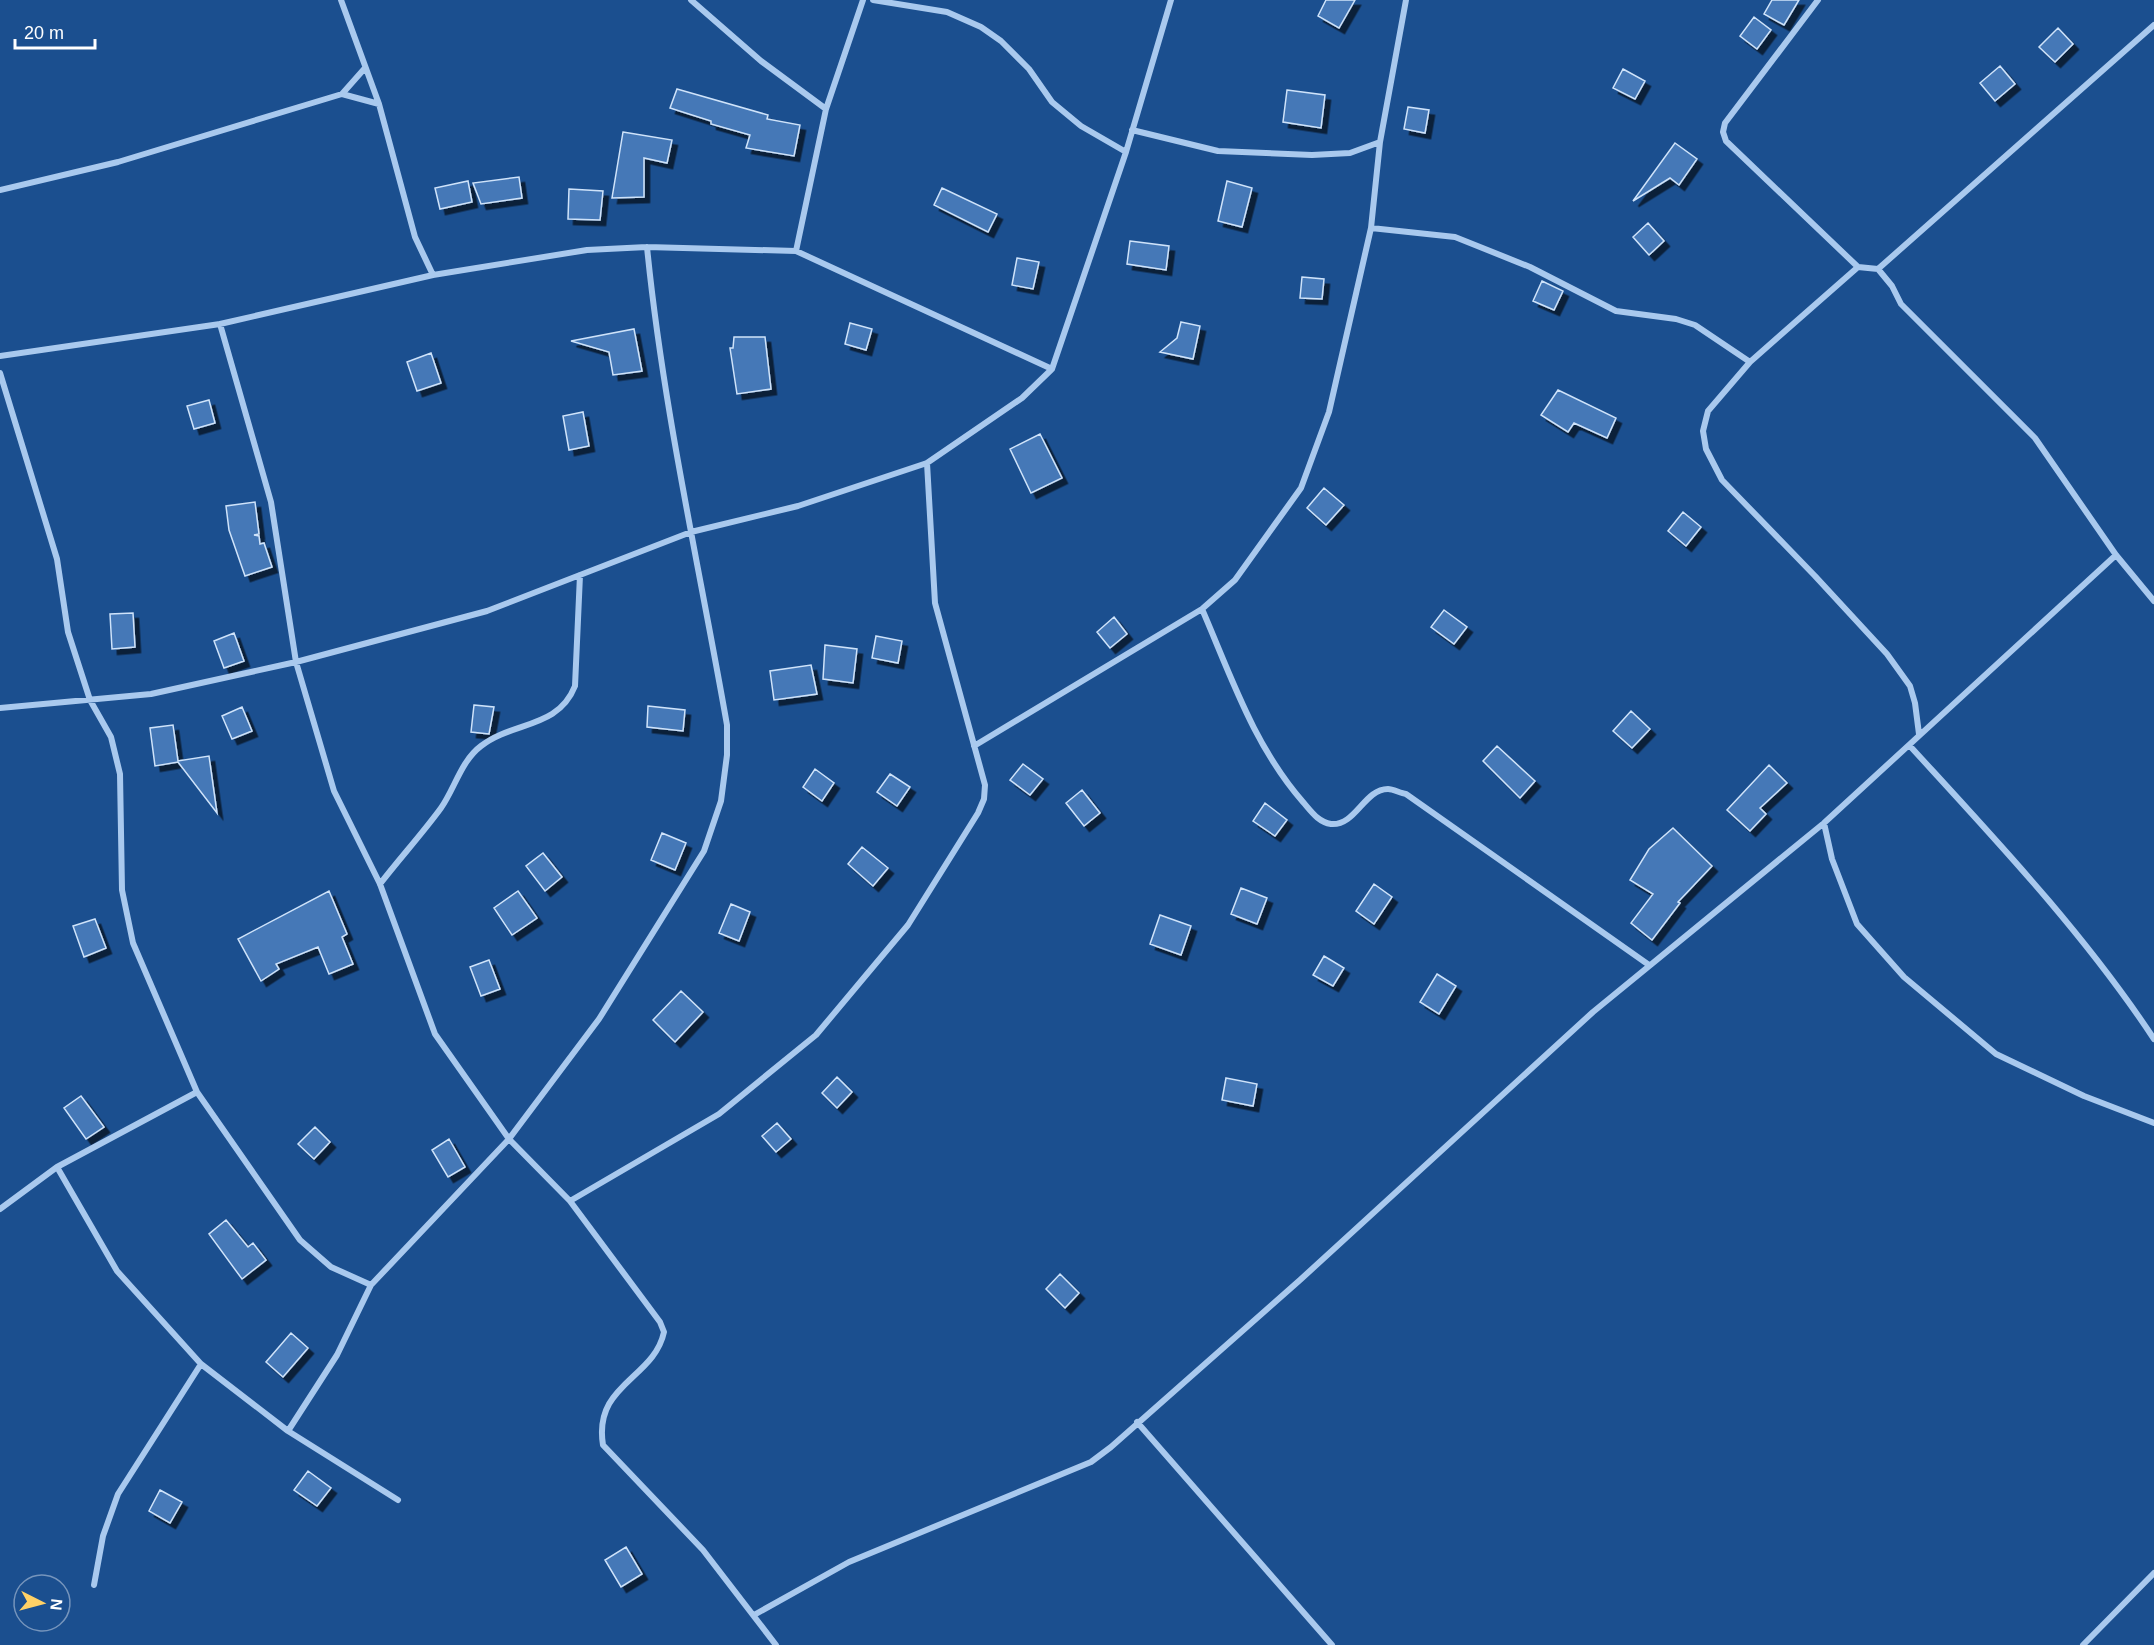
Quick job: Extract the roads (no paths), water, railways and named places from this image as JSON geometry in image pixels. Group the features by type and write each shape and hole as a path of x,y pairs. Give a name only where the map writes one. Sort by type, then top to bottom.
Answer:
{"street":[{"path":"341,0 379,104 415,237 433,275"},
{"path":"691,0 761,61 826,109"},
{"path":"796,250 826,109 863,0"},
{"path":"873,0 946,12 981,27 1001,41 1029,69 1052,102 1082,126 1126,152"},
{"path":"0,708 152,694 296,662 487,611 691,532 798,506 927,463 1022,398 1052,369 1126,152 1171,0"},
{"path":"974,746 1202,609 1235,580 1301,488 1329,412 1371,228 1380,141 1406,0"},
{"path":"1818,0 1731,114 1723,132 1726,141 1858,267 1878,269 1892,286 1901,304 2035,438 2116,555 2154,601"},
{"path":"1878,269 2154,25"},
{"path":"0,190 118,162 342,94 365,68"},
{"path":"342,94 379,104"},
{"path":"1132,130 1218,151 1350,153 1380,141"},
{"path":"1371,228 1455,237 1530,267 1616,311 1676,319 1695,325 1750,362"},
{"path":"0,356 220,324 433,275 587,250 647,247 796,250 1052,369"},
{"path":"288,1431 337,1355 370,1285 509,1139 599,1019 705,851 721,801 728,755 727,725 657,349 647,247"},
{"path":"1858,267 1750,362 1708,411 1703,431 1706,449 1722,480 1887,654 1910,686 1919,734"},
{"path":"220,324 272,502 296,662 334,791 380,884 435,1034 509,1139 570,1201 660,1323 664,1332 656,1350 606,1405 600,1427 603,1445 703,1550 776,1645"},
{"path":"0,373 57,559 68,632 90,700 111,737 120,774 122,890 133,943 197,1092 300,1240 331,1267 370,1285"},
{"path":"570,1201 719,1114 816,1035 908,925 978,813 984,799 985,785 935,603 927,463"},
{"path":"754,1615 849,1562 1091,1462 1300,1280 1584,1020 1824,823 2116,555"},
{"path":"380,884 442,806 467,761 480,746 557,713 569,701 575,687 580,575"},
{"path":"1202,609 1258,741 1282,778 1318,819 1332,824 1344,821 1375,793 1388,789 1406,794 1649,965"},
{"path":"1909,745 2027,876 2122,990 2154,1039"},
{"path":"1824,823 1832,860 1857,924 1904,977 1996,1054 2084,1096 2154,1124"},
{"path":"0,1209 57,1167 197,1092"},
{"path":"57,1167 117,1271 201,1364 288,1431 398,1500"},
{"path":"94,1585 103,1536 118,1494 201,1364"},
{"path":"1137,1422 1332,1645"},
{"path":"2083,1645 2154,1573"}]}
